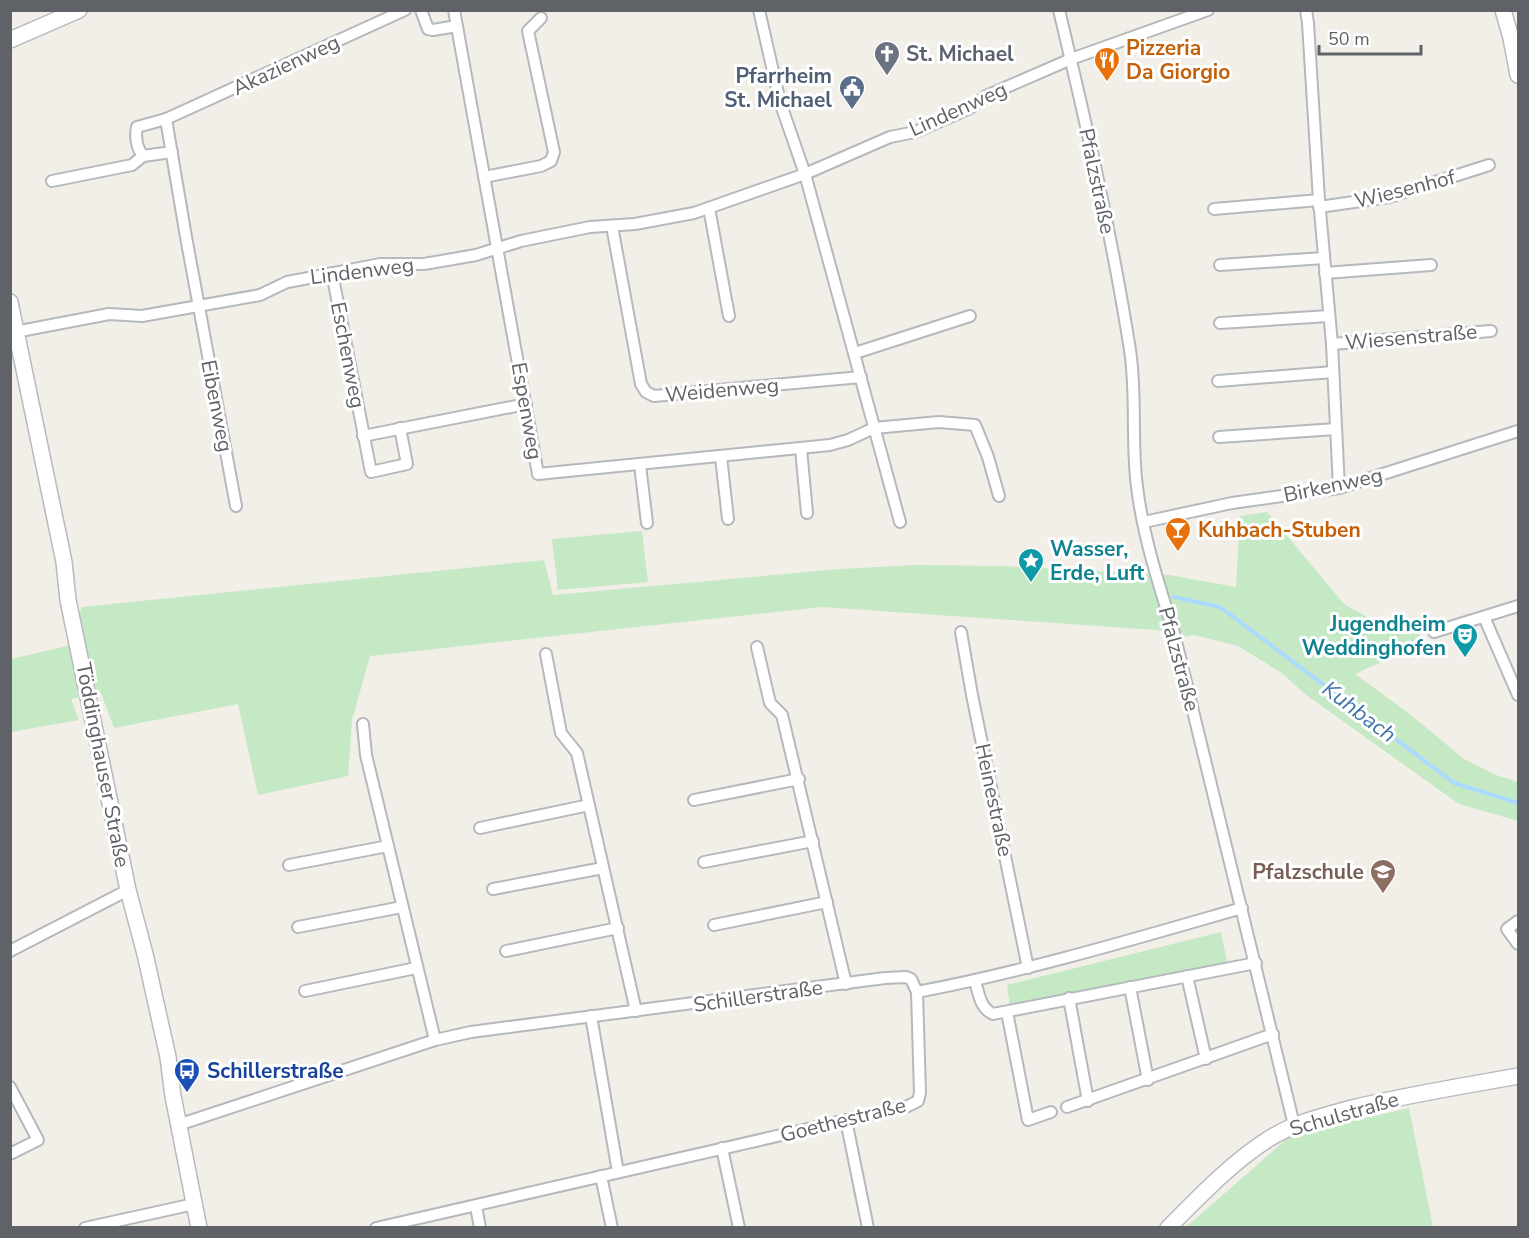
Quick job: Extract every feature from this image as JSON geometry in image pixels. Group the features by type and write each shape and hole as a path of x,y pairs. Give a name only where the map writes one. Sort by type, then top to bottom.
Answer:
{"street":[{"path":"10,40 79,10"},
{"name":"Akazienweg","path":"143,156 139,151 135,133 137,127 166,119 405,10"},
{"path":"421,10 428,29 457,26"},
{"path":"454,10 496,248"},
{"path":"759,10 780,102 805,174 900,522"},
{"name":"Pfalzstraße","path":"1059,10 1104,209 1131,353 1137,486 1144,522 1174,633 1294,1125"},
{"name":"Lindenweg","path":"15,332 108,314 142,316 260,295 287,282 380,264 424,264 476,255 496,248 590,227 634,224 694,213 805,174 890,137 915,132 970,108 986,96 1071,59 1208,10"},
{"name":"Wiesenstraße","path":"1306,10 1323,258 1332,344 1339,488"},
{"path":"1503,10 1518,75"},
{"path":"484,177 542,166 551,161 555,152 528,31 541,18"},
{"path":"166,119 199,306"},
{"path":"52,181 132,165 143,156 172,152"},
{"name":"Wiesenhof","path":"1319,204 1389,197 1489,165"},
{"path":"1214,209 1319,204"},
{"path":"709,208 729,316"},
{"name":"Weidenweg","path":"612,226 640,384 645,392 654,396 861,377"},
{"name":"Espenweg","path":"496,248 538,474 830,446 874,428 939,422 975,425 988,457 999,496"},
{"path":"1220,265 1323,258"},
{"path":"1325,273 1431,265"},
{"name":"Eschenweg","path":"332,273 371,472 407,464 400,428"},
{"name":"Töddinghauser Straße","path":"10,302 128,890 168,1058 178,1125 199,1227"},
{"name":"Eibenweg","path":"199,306 236,506"},
{"path":"855,352 970,316"},
{"name":"Wiesenstraße","path":"1220,323 1329,316"},
{"name":"Wiesenstraße","path":"1332,344 1491,331"},
{"name":"Wiesenstraße","path":"1218,381 1333,372"},
{"name":"Eschenweg","path":"363,436 526,404"},
{"path":"1219,437 1336,429"},
{"name":"Birkenweg","path":"1144,522 1232,503 1339,488 1518,431"},
{"path":"801,448 807,513"},
{"path":"721,457 728,519"},
{"path":"640,465 647,524"},
{"path":"1434,632 1518,606"},
{"path":"1484,617 1518,695"},
{"name":"Heinestraße","path":"961,632 1028,968"},
{"path":"757,647 770,704 782,715 799,779 846,984"},
{"path":"546,654 561,733 577,753 636,1011"},
{"path":"363,724 366,755 435,1040"},
{"path":"694,800 799,779"},
{"path":"480,828 589,805"},
{"path":"705,862 813,841"},
{"path":"289,865 388,846"},
{"path":"493,890 603,868"},
{"path":"10,951 128,890"},
{"path":"714,925 827,902"},
{"path":"298,927 402,907"},
{"path":"917,992 1028,968 1242,908"},
{"path":"1518,921 1507,929 1518,944"},
{"path":"506,951 618,928"},
{"path":"975,981 986,1011 993,1014 1256,963"},
{"path":"305,991 416,968"},
{"path":"1187,976 1206,1059"},
{"name":"Schillerstraße","path":"178,1125 435,1040 499,1028 906,977 911,979 917,992"},
{"path":"1130,987 1148,1080"},
{"name":"Goethestraße","path":"376,1227 909,1106 918,1101 920,1092 917,992"},
{"path":"1069,998 1088,1101"},
{"path":"1007,1012 1028,1120 1051,1112"},
{"path":"591,1016 618,1172"},
{"path":"1067,1107 1273,1034"},
{"name":"Schulstraße","path":"1168,1227 1245,1156 1294,1125 1383,1101 1518,1076"},
{"path":"10,1087 38,1140 10,1154"},
{"path":"846,1120 868,1227"},
{"path":"722,1148 739,1227"},
{"path":"602,1176 612,1227"},
{"path":"85,1227 194,1204"},
{"path":"476,1206 480,1227"}],"green space":[{"path":"1267,512 1344,604 1372,620 1411,624 1425,642 1355,674 1411,715 1464,759 1496,775 1518,782 1518,821 1459,804 1305,694 1282,673 1238,646 1194,635 1183,637 1156,630 822,607 370,656 352,720 348,776 258,795 238,704 114,728 101,693 71,699 79,720 11,732 11,659 67,646 82,607 544,560 553,595 840,569 917,565 1002,566 1169,575 1236,587 1240,516"},
{"path":"642,531 648,582 558,590 552,539"},
{"path":"1221,932 1227,962 1010,1006 1007,985"},
{"path":"1409,1108 1433,1227 1185,1228 1291,1135"}],"waterway":[{"name":"Kuhbach","path":"1174,597 1220,607 1454,783 1518,803"}],"place":[{"name":"St. Michael","path":"887,77"},
{"name":"Pizzeria Da Giorgio","path":"1107,83"},
{"name":"Pfarrheim St. Michael","path":"852,111"},
{"name":"Kuhbach-Stuben","path":"1178,553"},
{"name":"Wasser, Erde, Luft","path":"1031,584"},
{"name":"Jugendheim Weddinghofen","path":"1465,659"},
{"name":"Pfalzschule","path":"1383,895"},
{"name":"Schillerstraße","path":"187,1094"}]}
